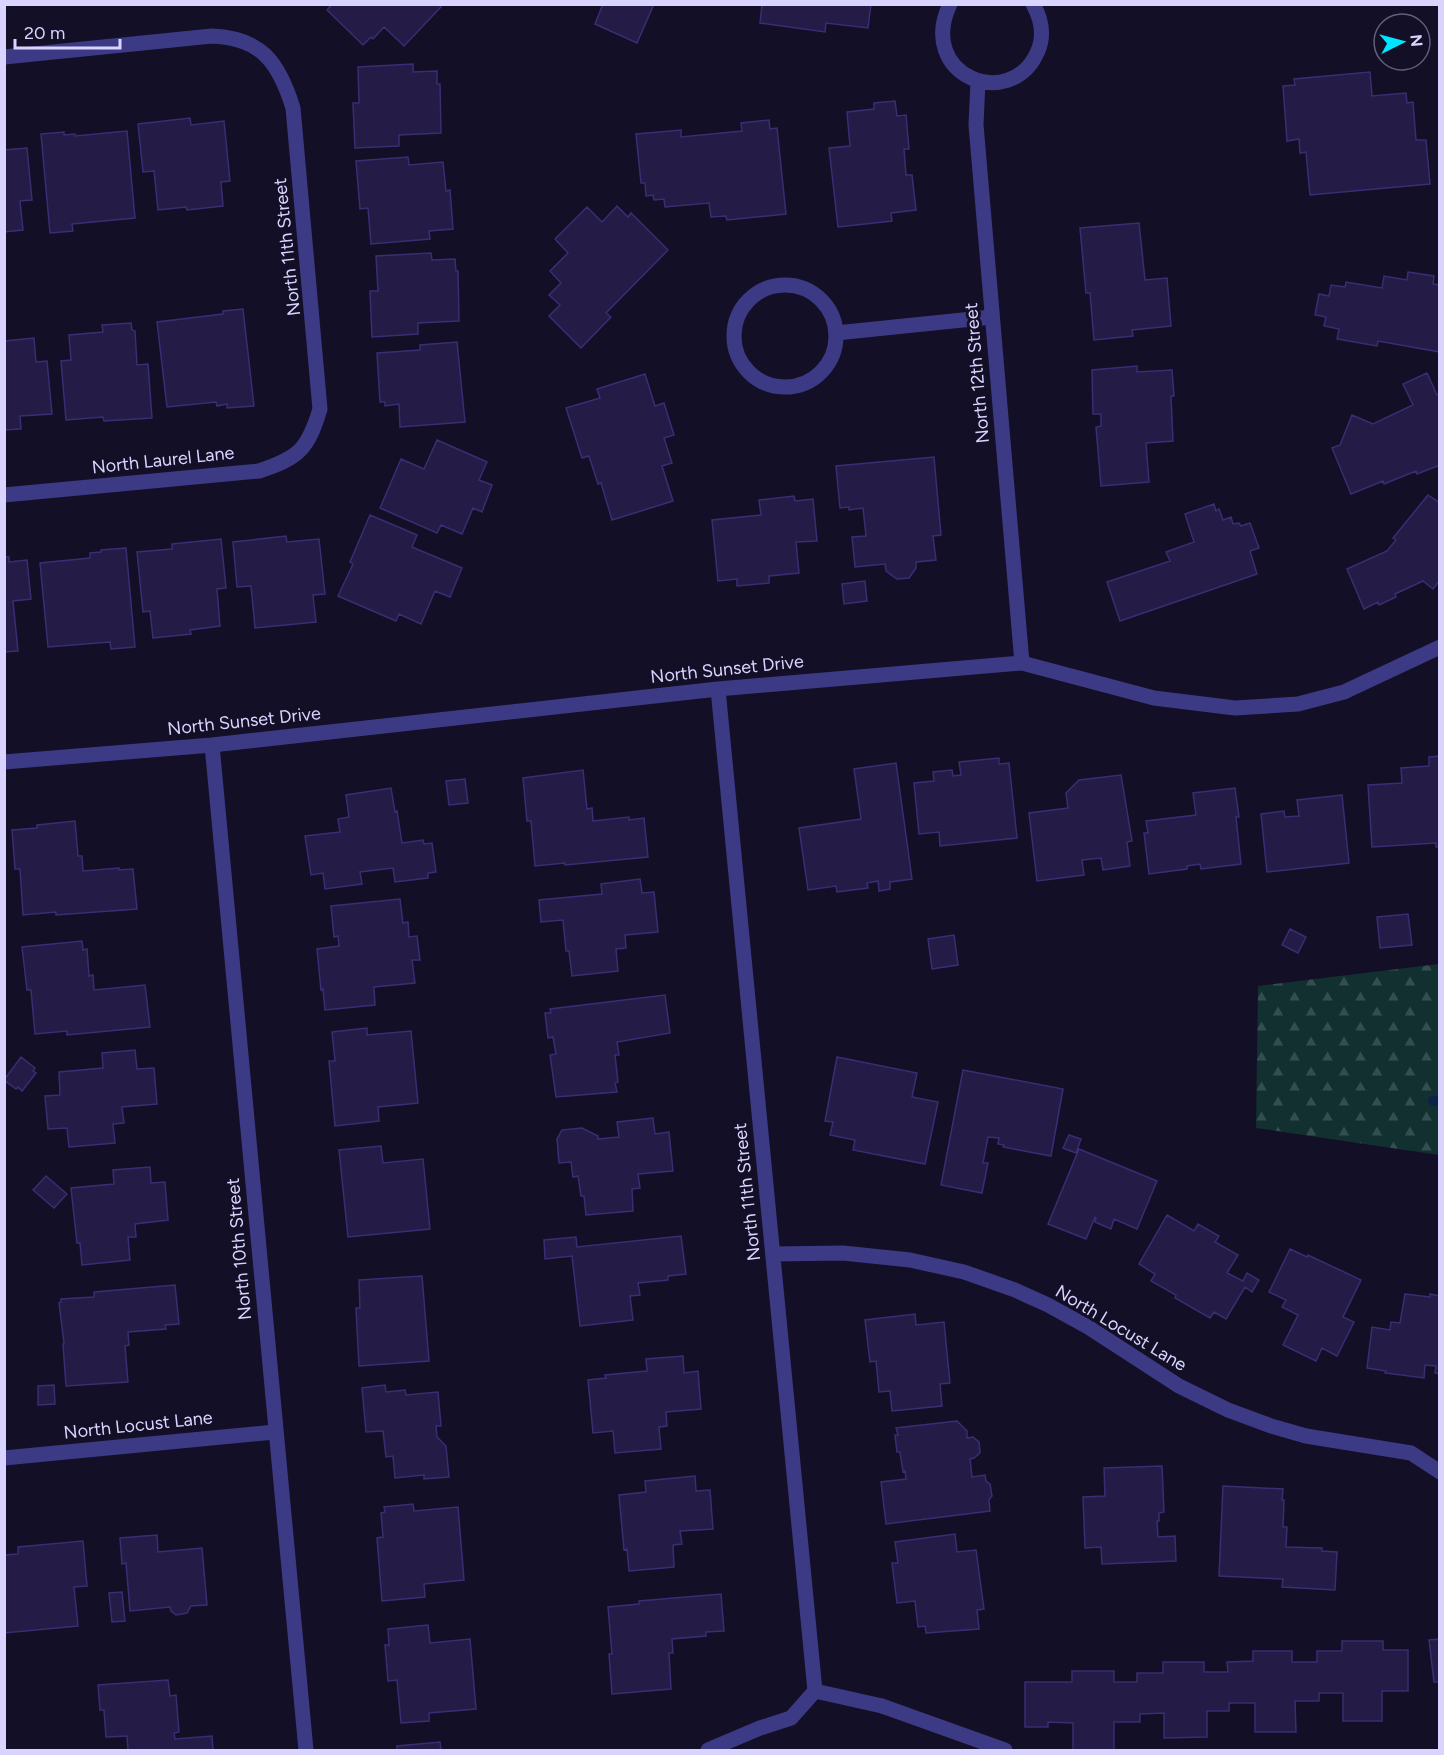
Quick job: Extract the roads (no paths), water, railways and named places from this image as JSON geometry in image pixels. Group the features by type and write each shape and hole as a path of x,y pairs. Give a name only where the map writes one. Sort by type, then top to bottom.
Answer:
{"street":[{"path":"950,4 943,18 941,34 944,50 963,74 978,81 993,83 1009,80 1023,72 1034,61 1040,46 1042,31 1039,15 1033,4"},
{"name":"North 11th Street","path":"4,57 212,36 231,37 253,45 271,59 285,83 293,108 320,384 320,409 313,435"},
{"name":"North 12th Street","path":"978,81 976,125 1022,663"},
{"path":"782,285 798,286 825,304 833,317 836,333 835,349 828,364 818,376 804,384 788,387 772,386 757,379 746,368 738,354 734,339 736,323 742,308 753,296 767,288 782,285"},
{"path":"836,333 992,316"},
{"name":"North Laurel Lane","path":"4,495 259,471 284,463 302,449 313,435"},
{"name":"North Sunset Drive","path":"4,762 212,745 718,688 1022,663 1154,698 1235,708 1298,704 1344,692 1440,647"},
{"name":"North 11th Street","path":"718,688 815,1691"},
{"name":"North 10th Street","path":"212,745 306,1750"},
{"name":"North Locust Lane","path":"773,1254 843,1253 910,1260 964,1272 1015,1290 1048,1305 1088,1327 1179,1386 1228,1410 1306,1436 1411,1453 1440,1472"},
{"name":"North Locust Lane","path":"4,1458 275,1432"},
{"path":"708,1750 760,1728 791,1718 815,1691 882,1706 1005,1750"}],"waterway":[{"path":"1433,1101 1440,1101"}]}
